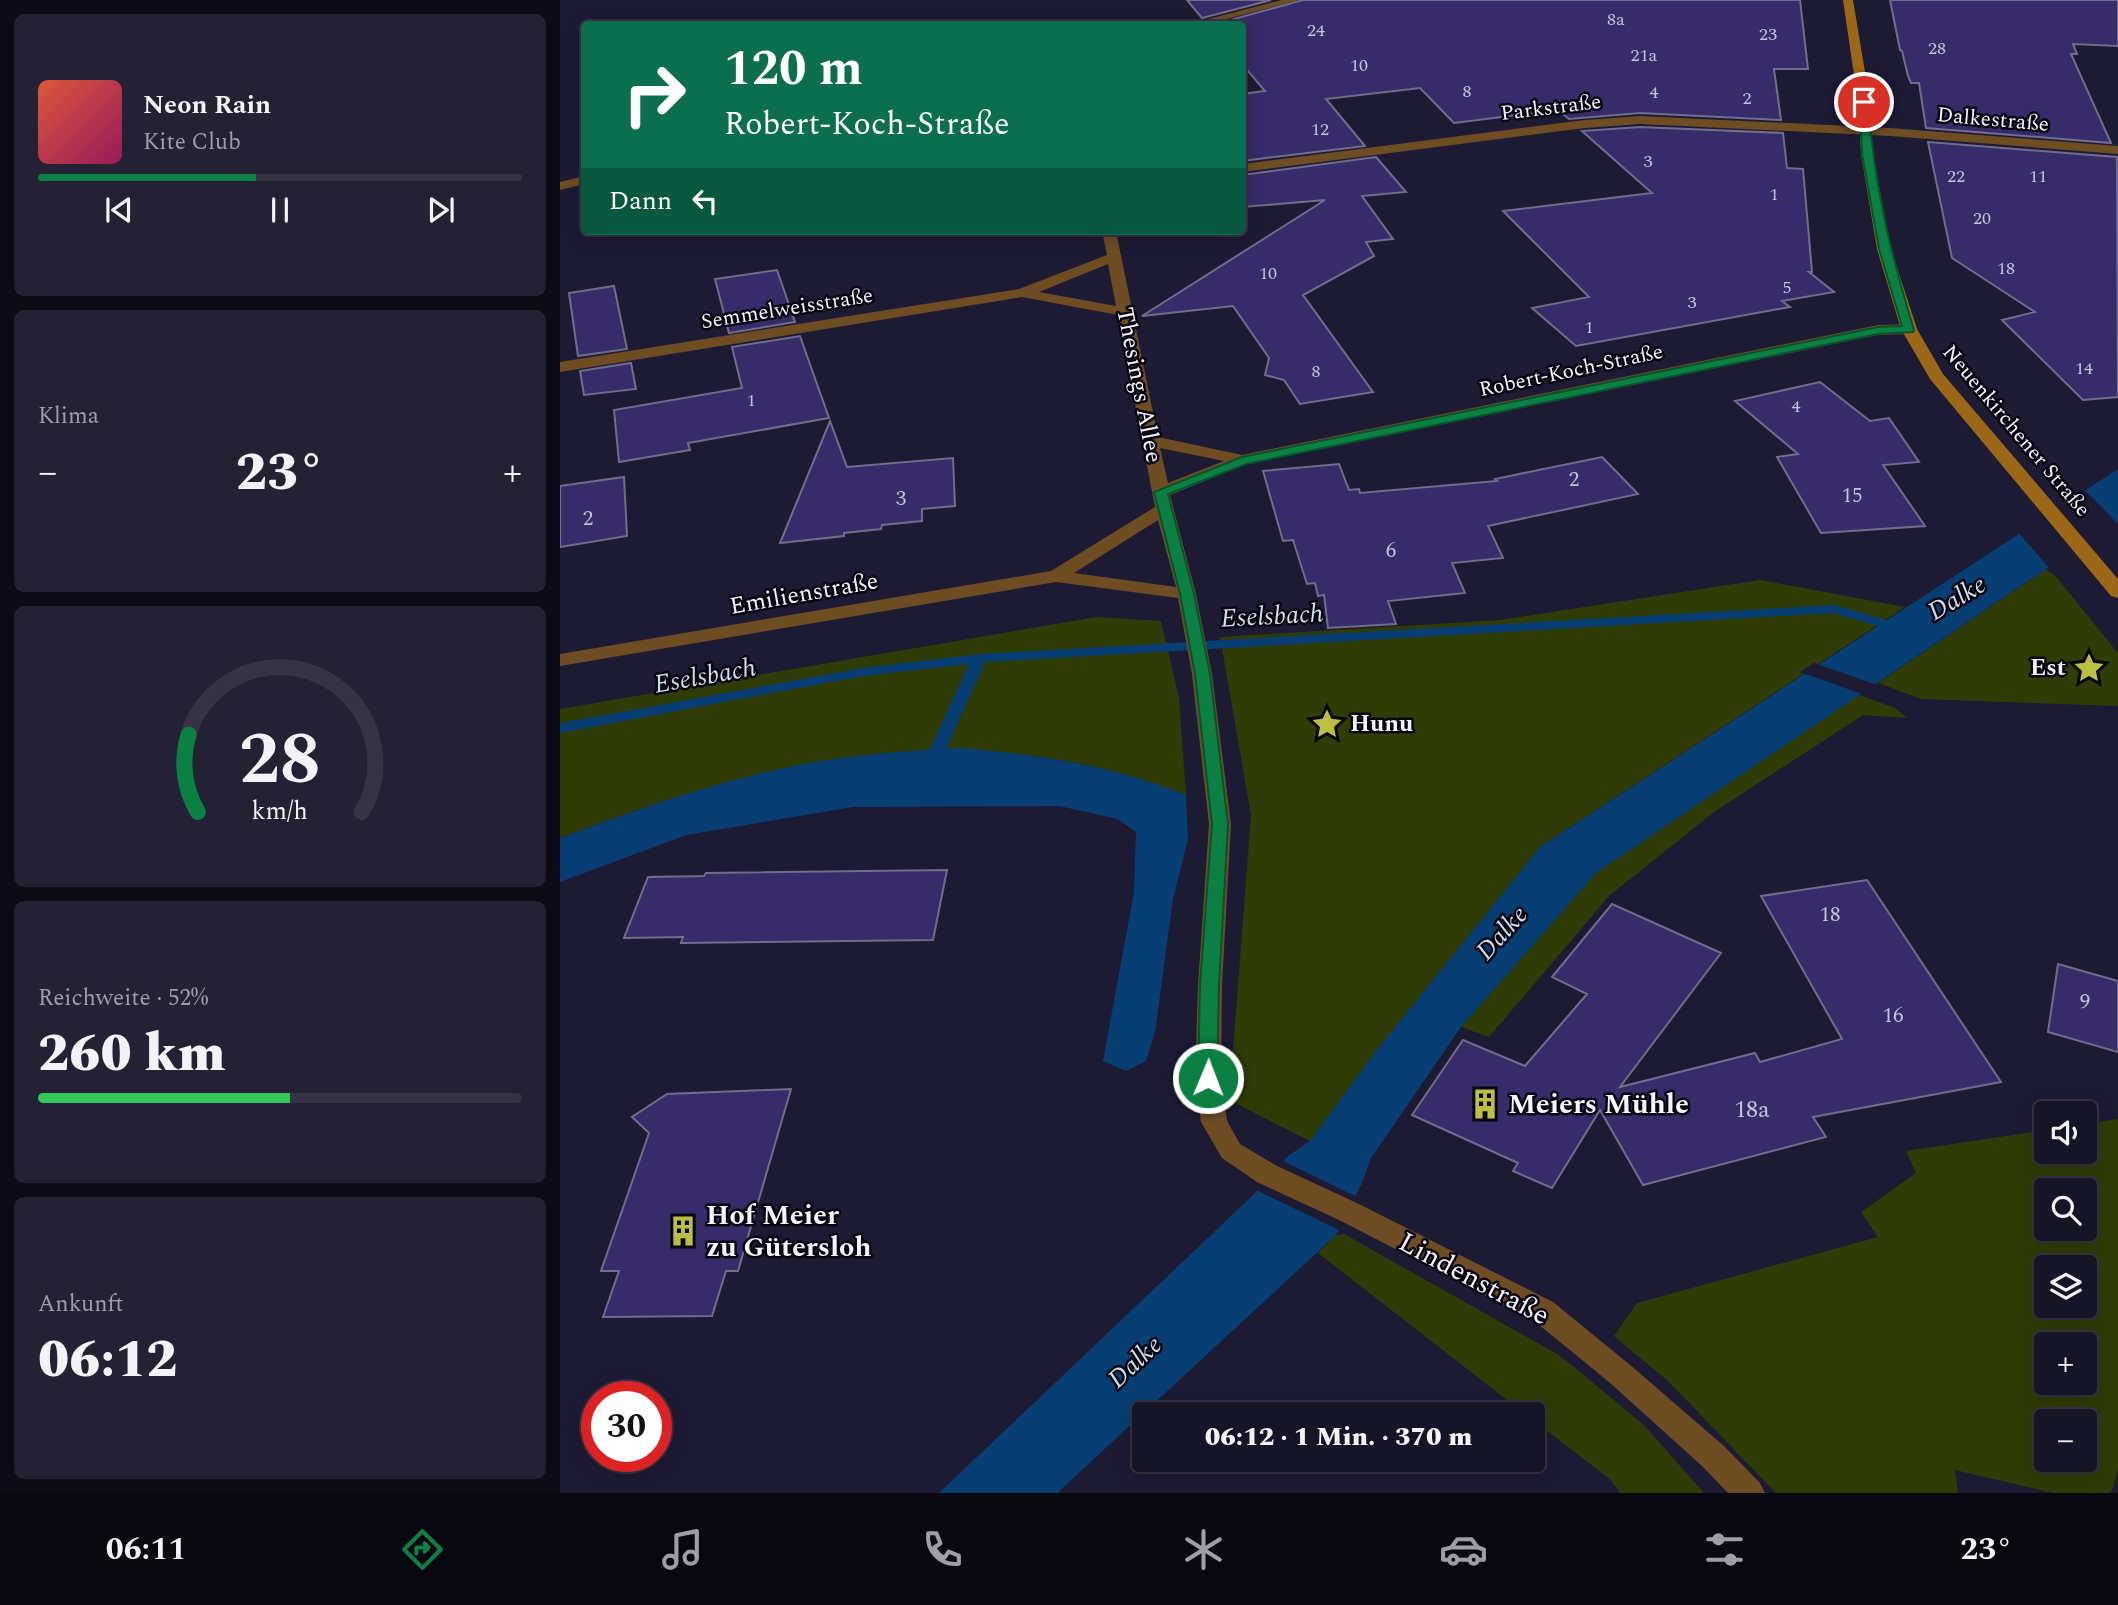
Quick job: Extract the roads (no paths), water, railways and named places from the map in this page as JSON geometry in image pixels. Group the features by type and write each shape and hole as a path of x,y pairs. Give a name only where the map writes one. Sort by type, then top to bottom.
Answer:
{"main road":[{"name":"Neuenkirchener Straße","path":"1847,0 1884,249 1909,330 1936,376 2118,592"}],"street":[{"path":"1208,21 1295,0"},
{"name":"Parkstraße","path":"1246,167 1586,124 1640,120 1865,131"},
{"name":"Dalkestraße","path":"1865,131 2118,150"},
{"path":"560,186 581,181"},
{"name":"Thesings Allee","path":"1109,235 1163,501 1187,594 1202,674 1220,824 1210,985 1208,1078 1214,1122"},
{"name":"Semmelweisstraße","path":"560,366 1022,293 1112,258"},
{"name":"Semmelweisstraße","path":"1022,293 1125,312"},
{"name":"Robert-Koch-Straße","path":"1163,501 1242,460 1878,330 1909,330"},
{"name":"Robert-Koch-Straße","path":"1151,441 1242,460"},
{"name":"Emilienstraße","path":"1056,576 1163,501"},
{"name":"Emilienstraße","path":"560,660 1056,576 1187,594"},
{"name":"Lindenstraße","path":"1214,1122 1231,1151 1267,1174 1349,1212 1543,1311 1713,1455 1749,1493"}],"water":[{"name":"Dalke","path":"2118,469 2118,524 2046,569 1596,873 1461,1027 1371,1158 1362,1183 1336,1235 1155,1402 1132,1402 1132,1424 1057,1493 939,1493 1252,1196 1288,1156 1310,1141 1376,1051 1540,847"},
{"path":"960,748 1075,763 1130,776 1186,795 1188,839 1173,899 1155,1032 1146,1061 1126,1071 1103,1061 1134,892 1136,832 1118,819 1059,806 853,807 686,835 560,882 560,838 641,809 723,783 801,764 869,755"}],"waterway":[{"name":"Eselsbach","path":"979,658 1834,609 1902,629"},
{"name":"Eselsbach","path":"560,728 863,672 979,658"},
{"path":"934,770 938,749 979,658"}],"place":[{"name":"Est","path":"2089,668"},
{"name":"Hunu","path":"1327,724"},
{"name":"Meiers Mühle","path":"1485,1104"},
{"name":"Hof Meier zu Gütersloh","path":"683,1231"}]}
